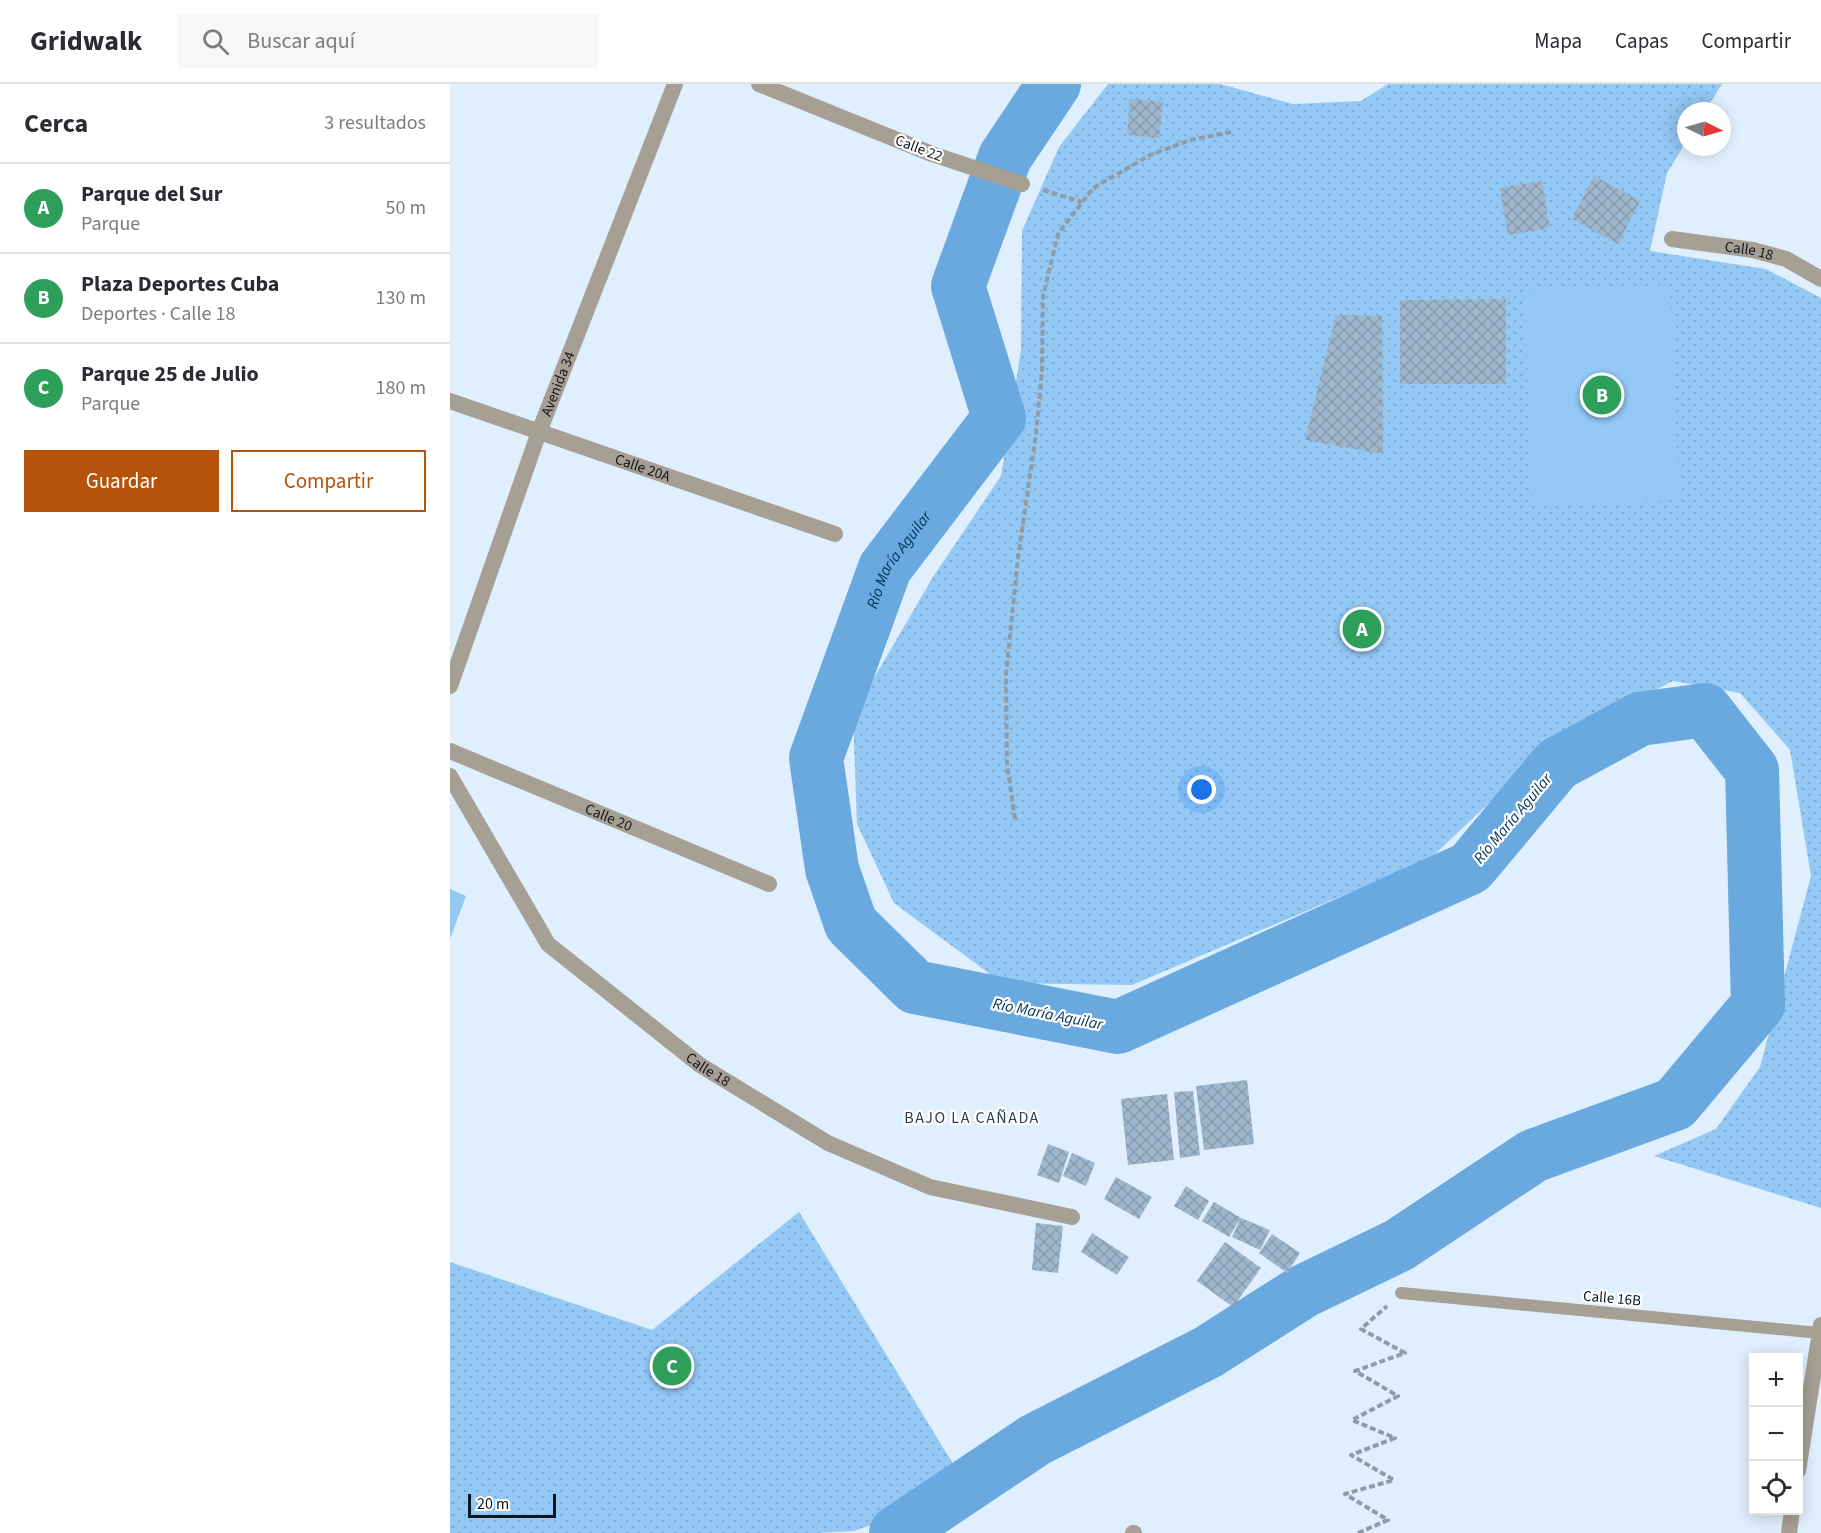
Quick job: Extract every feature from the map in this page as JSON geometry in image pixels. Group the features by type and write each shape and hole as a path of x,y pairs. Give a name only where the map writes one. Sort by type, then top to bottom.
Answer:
{"street":[{"name":"Avenida 34","path":"450,686 539,432 675,84"},
{"name":"Calle 22","path":"759,84 932,154 1022,184"},
{"name":"Calle 18","path":"1672,239 1753,250 1786,259 1821,279"},
{"name":"Calle 20A","path":"450,401 835,534"},
{"name":"Calle 20","path":"450,750 769,884"},
{"name":"Calle 18","path":"450,776 548,944 700,1065 828,1143 930,1187 1072,1217"},
{"path":"1800,1461 1820,1329"},
{"path":"1789,1533 1791,1515"}],"lane":[{"name":"Calle 16B","path":"1401,1293 1820,1329"}],"path":[{"path":"1015,819 1007,764 1006,674 1018,558 1036,434 1042,371 1044,296 1058,234 1093,188 1149,155 1190,140 1231,132"},
{"path":"1022,184 1082,202"},
{"path":"1358,1533 1388,1520 1345,1494 1394,1479 1351,1455 1395,1437 1352,1420 1398,1396 1355,1371 1405,1353 1361,1329 1401,1293"}],"shaded area":[{"path":"1108,84 1220,84 1293,104 1361,101 1388,84 1722,84 1711,102 1677,102 1677,156 1667,173 1650,251 1766,269 1821,298 1821,1208 1654,1156 1716,1129 1760,1067 1811,876 1790,750 1740,693 1673,681 1554,741 1431,858 1132,985 1002,983 894,903 857,824 853,714 933,577 1001,476 1021,350 1022,231 1059,147"},
{"path":"1670,285 1679,500 1533,506 1524,291"},
{"path":"450,889 466,896 450,939"},
{"path":"799,1212 969,1490 854,1531 818,1533 450,1533 450,1262 652,1330"}],"building":[{"path":"1130,99 1163,102 1159,138 1127,135"},
{"path":"1594,176 1640,201 1618,244 1572,219"},
{"path":"1542,181 1550,228 1508,235 1500,188"},
{"path":"1506,299 1506,384 1400,384 1400,300"},
{"path":"1336,315 1382,316 1383,454 1305,440"},
{"path":"1247,1080 1254,1144 1204,1150 1196,1086"},
{"path":"1193,1091 1200,1155 1180,1158 1174,1092"},
{"path":"1167,1094 1174,1160 1128,1165 1121,1099"},
{"path":"1048,1144 1069,1152 1059,1183 1037,1175"},
{"path":"1072,1153 1095,1163 1086,1186 1063,1176"},
{"path":"1116,1177 1152,1197 1139,1219 1104,1199"},
{"path":"1186,1186 1209,1201 1198,1220 1174,1206"},
{"path":"1214,1202 1241,1218 1229,1237 1202,1221"},
{"path":"1241,1218 1270,1230 1260,1250 1232,1237"},
{"path":"1036,1223 1063,1226 1058,1273 1032,1270"},
{"path":"1092,1233 1129,1257 1117,1275 1081,1252"},
{"path":"1272,1234 1300,1253 1287,1273 1259,1253"},
{"path":"1225,1242 1261,1268 1233,1307 1197,1281"}],"waterway":[{"name":"Río María Aguilar","path":"896,1533 1035,1440 1208,1352 1304,1291 1399,1245 1533,1156 1675,1104 1758,1005 1752,770 1705,710 1640,719 1557,764 1470,868 1118,1027 915,987 851,924 832,869 816,758 885,568 999,418 958,286 1005,157 1054,84"}],"place":[{"name":"Plaza Deportes Cuba","path":"1602,395"},
{"name":"Parque del Sur","path":"1362,629"},
{"name":"Parque 25 de Julio","path":"672,1366"}],"district":[{"name":"BAJO LA CAÑADA","path":"972,1117"}]}
